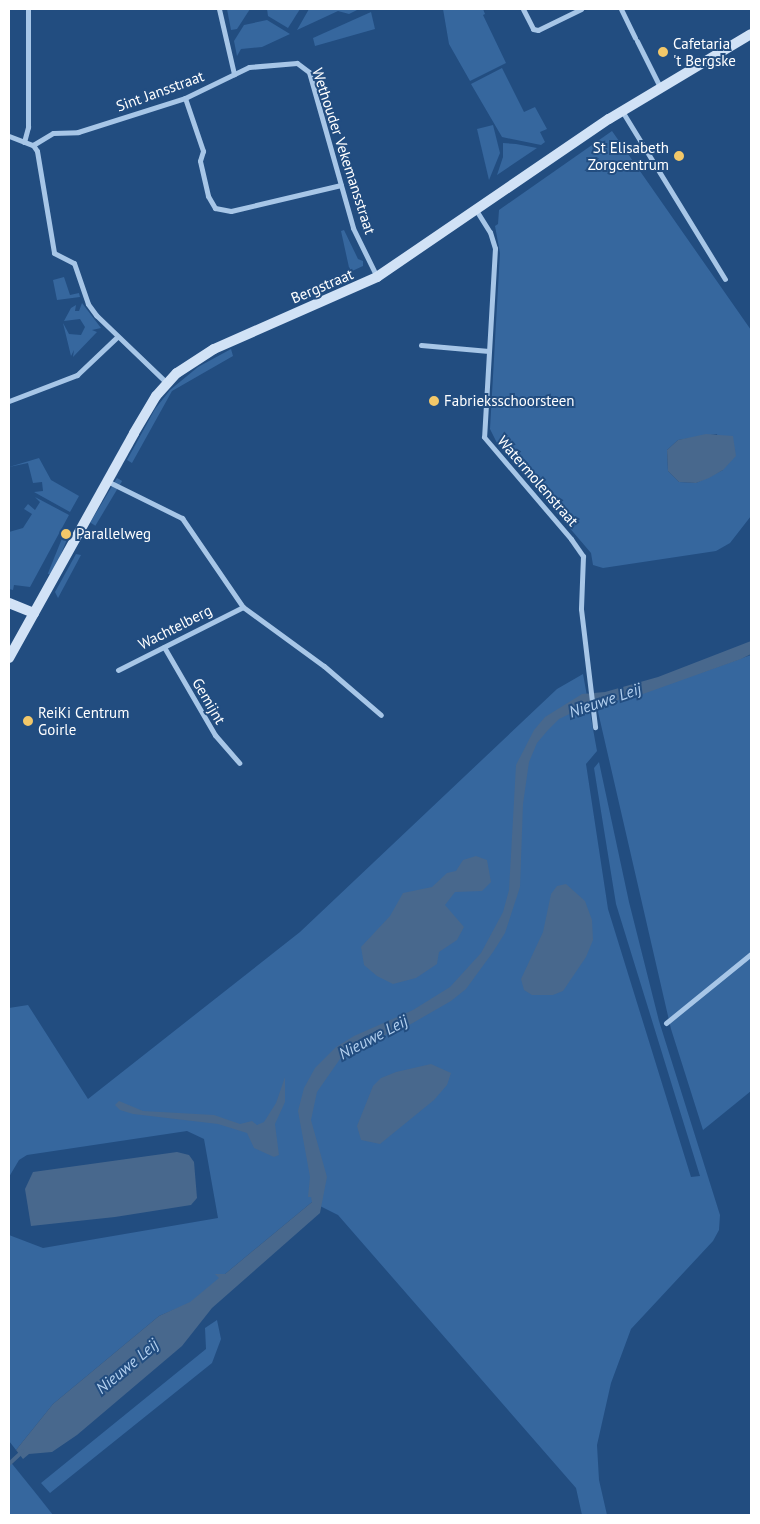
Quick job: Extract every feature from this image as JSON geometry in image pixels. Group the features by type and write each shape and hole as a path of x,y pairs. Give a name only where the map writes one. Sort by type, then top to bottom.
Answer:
{"street":[{"path":"24,142 28,127 28,9"},
{"path":"219,9 234,74"},
{"path":"523,9 533,29 538,30 582,9"},
{"path":"621,9 660,87"},
{"name":"Bergstraat","path":"9,658 156,396 187,365 214,349 377,278 621,110 751,34"},
{"name":"Sint Jansstraat","path":"33,145 53,133 78,132 185,98 249,67 297,63"},
{"name":"Wethouder Vekemansstraat","path":"297,63 309,72 353,228 377,278"},
{"path":"185,98 203,151 200,161 208,196 215,208 231,211 340,182"},
{"path":"621,110 724,279"},
{"path":"9,136 33,145 37,151 54,253 74,263 88,304 117,337 167,383"},
{"name":"Watermolenstraat","path":"476,210 490,232 495,248 484,437 572,538 583,556 581,610 595,727"},
{"path":"9,401 77,375 91,364 117,337"},
{"path":"421,345 488,351"},
{"path":"107,481 182,518 243,607 324,666 381,715"},
{"path":"9,602 34,613"},
{"name":"Wachtelberg","path":"118,670 243,607"},
{"name":"Gemijnt","path":"164,647 215,735 239,763"},
{"path":"666,1023 751,954"}],"shaded area":[{"path":"227,9 250,9 237,29 231,30"},
{"path":"267,9 300,9 288,28 268,16"},
{"path":"309,9 359,9 349,14 338,11 297,30"},
{"path":"443,9 483,9 485,14 483,15 506,63 470,81 449,44"},
{"path":"371,12 375,29 315,46 313,38"},
{"path":"267,20 290,34 262,47 241,49 237,56 234,41 244,25"},
{"path":"502,68 524,112 535,107 547,129 540,132 545,142 541,145 502,137 471,84"},
{"path":"493,125 500,153 489,180 477,129"},
{"path":"612,131 751,330 751,516 730,543 716,551 603,568 593,565 591,553 497,443 490,429 500,253 495,226 498,224 499,210","holes":["717,434 723,470 696,483 679,482 668,471 667,450 678,440"]},
{"path":"503,143 537,148 497,175 503,157"},
{"path":"344,230 358,259 363,261 363,266 350,272 341,231"},
{"path":"64,277 70,295 79,293 80,297 57,300 53,280"},
{"path":"82,303 101,328 92,330 97,332 73,357 74,350 71,356 63,323 69,334 81,335 85,327 80,319 64,321 71,308 76,305 75,311 79,311"},
{"path":"231,349 233,356 172,391 132,463 127,460 155,409 170,390 198,367"},
{"path":"39,458 51,480 79,496 70,512 34,492 43,491 42,482 33,483 28,463 9,467"},
{"path":"117,478 122,481 95,526 90,523"},
{"path":"35,497 69,515 30,587 14,585 13,590 9,589 9,532 23,528 32,514 24,509 28,504 35,510 40,502"},
{"path":"65,531 70,533 52,576 48,574"},
{"path":"76,554 81,555 58,598 55,592"},
{"path":"751,655 751,1091 703,1130 671,1029 596,703 703,672"},
{"path":"583,674 597,751 586,764 608,909 691,1177 700,1176 616,904 594,768 599,762 629,902 659,1021 720,1215 719,1230 713,1241 631,1329 611,1383 597,1445 599,1480 607,1515 582,1515 576,1488 338,1215 312,1202 190,1303 159,1316 53,1404 16,1450 9,1441 9,1235 43,1248 218,1218 204,1139 187,1131 27,1155 19,1160 9,1177 9,1008 28,1005 88,1099 300,932 557,689"},
{"path":"217,1320 221,1339 212,1363 50,1493 41,1483 206,1349 205,1328"},
{"path":"9,1460 38,1496 53,1515 9,1515"}],"water":[{"path":"706,434 733,436 736,456 723,470 709,478 696,483 679,482 668,471 667,450 678,440"},
{"path":"751,641 751,654 741,659 643,694 580,709 559,719 548,730 537,743 529,762 523,804 520,887 505,933 493,952 466,989 451,1001 411,1024 359,1046 340,1059 317,1092 311,1120 327,1177 320,1213 212,1308 182,1346 77,1435 52,1452 29,1454 23,1459 16,1450 53,1404 159,1316 190,1302 219,1278 215,1274 225,1274 312,1202 311,1197 308,1197 310,1177 298,1111 304,1088 315,1068 336,1047 354,1036 413,1010 450,987 481,953 503,912 509,890 516,765 534,730 545,717 582,694 605,692 658,677"},
{"path":"476,856 487,860 491,882 482,891 455,892 445,905 464,927 457,940 439,952 437,964 416,978 393,984 377,976 364,965 361,947 390,916 403,893 432,887 447,873 456,871 463,860"},
{"path":"566,884 585,901 592,920 593,940 586,957 563,991 553,995 532,995 524,990 521,979 543,932 551,894 557,886"},
{"path":"431,1064 451,1073 447,1085 434,1100 380,1144 361,1140 357,1126 373,1086 381,1078 396,1072"},
{"path":"285,1077 285,1102 275,1124 279,1155 274,1157 254,1148 247,1133 218,1124 133,1114 120,1110 115,1105 119,1101 143,1111 214,1115 240,1124 252,1121 257,1125 264,1122 276,1103"},
{"path":"177,1152 189,1155 194,1162 197,1198 191,1205 115,1217 31,1226 25,1189 33,1172"}],"waterway":[{"name":"Nieuwe Leij","path":"9,1464 22,1452"}],"place":[{"name":"Cafetaria 't Bergske","path":"663,52"},
{"name":"St Elisabeth Zorgcentrum","path":"679,156"},
{"name":"Fabrieksschoorsteen","path":"434,401"},
{"name":"Parallelweg","path":"66,534"},
{"name":"ReiKi Centrum Goirle","path":"28,721"}]}
